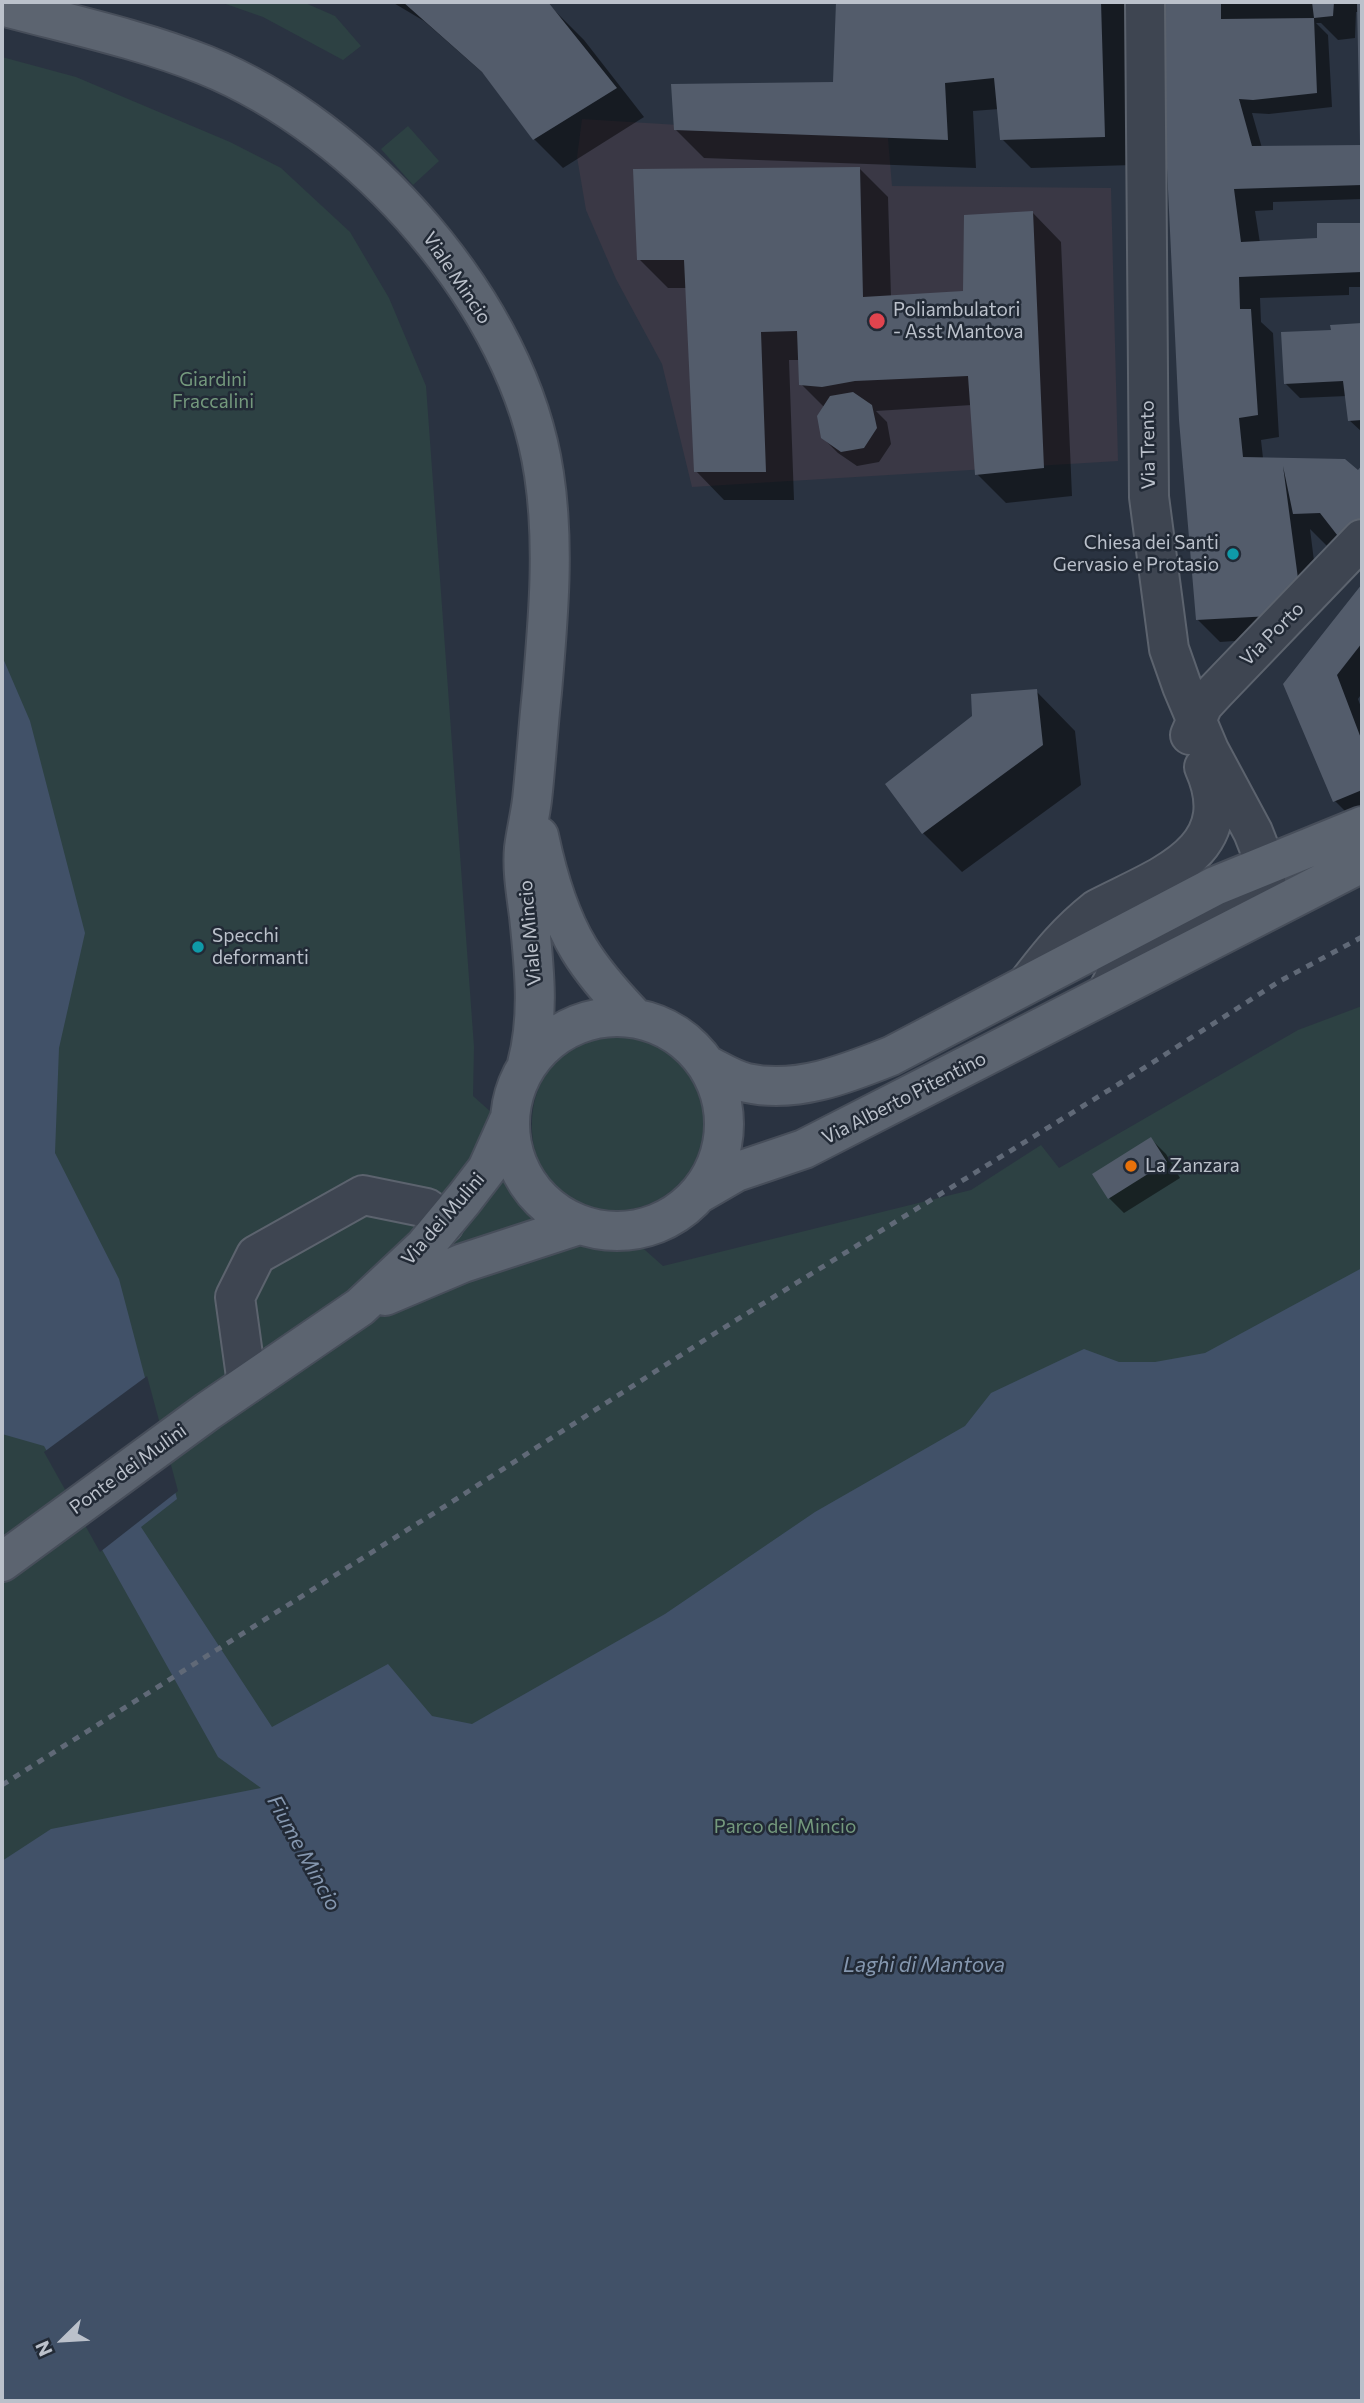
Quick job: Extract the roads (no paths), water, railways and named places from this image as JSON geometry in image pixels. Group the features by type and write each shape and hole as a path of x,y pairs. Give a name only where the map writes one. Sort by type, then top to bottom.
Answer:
{"main road":[{"name":"Viale Mincio","path":"2,6 204,64 286,108 333,142 382,185 428,234 468,287 498,341 526,403 544,475 550,548 548,624 532,802 524,849 535,1018 527,1064"},
{"name":"Viale Mincio","path":"532,802 541,845 569,930 591,968 634,1017"},
{"path":"707,1065 746,1083 792,1086 854,1071 891,1056 1215,886 1362,825"},
{"name":"Via Alberto Pitentino","path":"698,1194 736,1172 804,1149 1362,863"},
{"name":"Via dei Mulini","path":"634,1017 662,1026 677,1035 695,1049 707,1065 722,1099 723,1140 713,1174 680,1212 652,1226 627,1232 600,1231 561,1217 537,1196 524,1179 513,1152 509,1120 512,1099 527,1064 537,1051 564,1030 589,1019 634,1017"},
{"name":"Via dei Mulini","path":"208,1411 360,1307 425,1246 487,1169 509,1120"},
{"name":"Via dei Mulini","path":"360,1307 463,1263 579,1225"},
{"name":"Ponte dei Mulini","path":"2,1563 208,1411"}],"street":[{"name":"Via Trento","path":"1132,2 1131,181 1136,498 1157,652 1170,695 1209,750 1253,832 1266,865"},
{"name":"Via Trento","path":"1028,982 1060,942 1097,909 1188,859 1210,830 1214,815 1208,777 1169,649 1149,497 1145,2"},
{"name":"Via Porto","path":"1193,727 1203,705 1362,540"},
{"name":"Via Alberto Pitentino","path":"1107,993 1117,973 1132,958 1260,892 1266,880 1266,865"},
{"path":"247,1384 235,1297 256,1255 363,1195 426,1208 444,1224"}],"water":[{"name":"Laghi di Mantova","path":"2,656 30,721 85,933 59,1048 55,1153 119,1279 177,1499 141,1527 272,1727 388,1664 432,1716 472,1724 665,1614 815,1512 965,1426 991,1393 1084,1349 1119,1362 1155,1362 1205,1353 1362,1268 1362,2401 2,2401 2,1861 51,1829 261,1788 218,1757 44,1446 2,1434"}],"railway":[{"path":"2,1785 717,1332 1122,1082 1280,981 1362,937"}],"place":[{"name":"Poliambulatori - Asst Mantova","path":"877,321"},
{"name":"Chiesa dei Santi Gervasio e Protasio","path":"1233,554"},
{"name":"Specchi deformanti","path":"198,947"},
{"name":"La Zanzara","path":"1131,1166"}],"park label":[{"name":"Giardini Fraccalini","path":"213,391"},
{"name":"Parco del Mincio","path":"785,1827"}],"water label":[{"name":"Fiume Mincio","path":"304,1853"}]}
